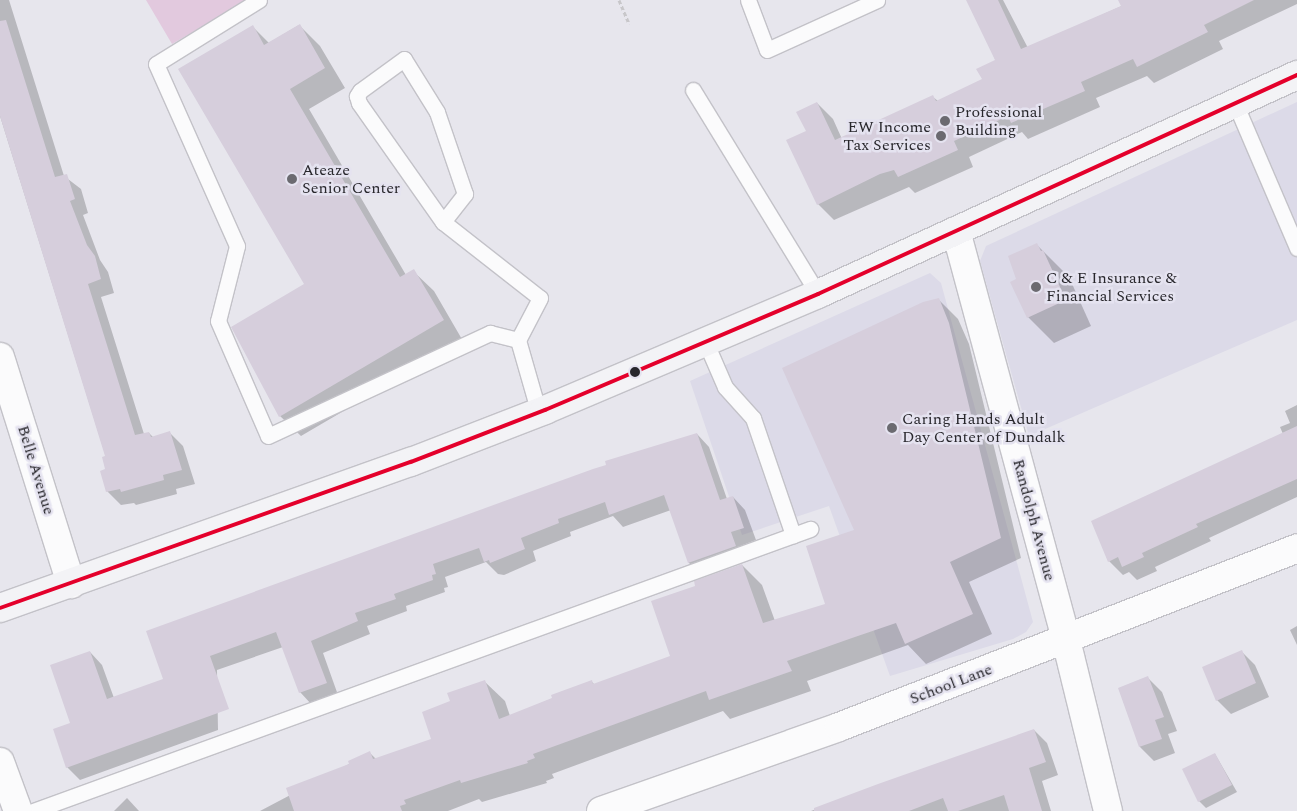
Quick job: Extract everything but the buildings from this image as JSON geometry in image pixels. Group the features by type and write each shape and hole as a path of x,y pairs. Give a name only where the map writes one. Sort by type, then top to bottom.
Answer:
{"main road":[{"path":"0,608 71,584 539,413 818,294 1297,75"}],"street":[{"name":"Randolph Avenue","path":"956,231 1066,640 1108,811"},
{"name":"Belle Avenue","path":"0,357 71,584"},
{"name":"School Lane","path":"601,811 839,727 1066,640 1297,548"},
{"path":"0,762 18,811"}],"lane":[{"path":"259,0 156,64 237,246 218,321 268,436 490,332 518,340"},
{"path":"748,0 767,50 877,0"},
{"path":"443,222 465,194 436,112 404,59 357,96 443,222 540,298 518,340 539,413"},
{"path":"693,90 818,294"},
{"path":"1235,103 1297,248"},
{"path":"706,343 725,387 753,418 793,535"},
{"path":"33,811 810,529"}],"path":[{"path":"619,0 629,24"}],"shaded area":[{"path":"146,0 248,0 172,44"},
{"path":"1297,102 1297,320 1029,436 980,261 986,246"},
{"path":"930,273 941,283 1033,622 1026,632 1013,639 890,676 829,506 742,535 690,381"}],"transit line":[{"path":"0,608 411,462 545,410 818,294 1297,75"}],"place":[{"name":"Professional Building","path":"945,121"},
{"name":"EW Income Tax Services","path":"941,136"},
{"name":"Ateaze Senior Center","path":"292,179"},
{"name":"C & E Insurance & Financial Services","path":"1036,287"},
{"name":"Caring Hands Adult Day Center of Dundalk","path":"892,428"}]}
